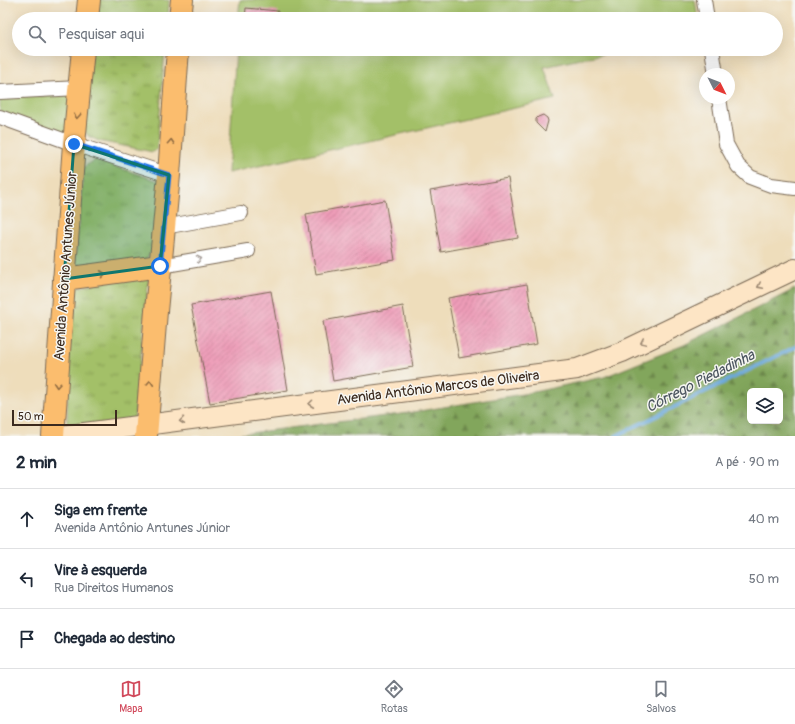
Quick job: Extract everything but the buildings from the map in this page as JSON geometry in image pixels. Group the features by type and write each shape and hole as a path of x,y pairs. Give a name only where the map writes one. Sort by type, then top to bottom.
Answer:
{"main road":[{"path":"88,12 89,0"},
{"path":"181,12 182,0"},
{"name":"Avenida Antônio Antunes Júnior","path":"54,436 74,144 82,56"},
{"path":"146,431 169,175 178,56"},
{"path":"64,279 160,266"},
{"name":"Avenida Antônio Marcos de Oliveira","path":"61,436 146,431 577,369 622,352 795,268"}],"street":[{"path":"704,0 706,12"},
{"path":"713,56 715,68"},
{"path":"0,92 79,88"},
{"path":"720,104 726,144 738,166 750,177 771,185 795,188"},
{"path":"0,117 74,144 169,175"},
{"path":"164,227 241,214"},
{"path":"160,266 248,250"}],"highlighted area":[{"path":"74,144 169,175 160,266 64,279"}],"green space":[{"path":"97,0 169,0 168,12 96,12"},
{"path":"240,0 695,0 697,12 239,12"},
{"path":"91,56 164,56 157,149 153,152 99,141 88,136 83,128"},
{"path":"236,56 594,56 544,67 555,99 228,173"},
{"path":"72,95 69,136 0,112 0,97"},
{"path":"95,160 161,182 153,250 145,260 83,269 75,264 84,167"},
{"path":"137,274 149,276 134,421 76,429 67,424 70,299 77,288"},
{"path":"795,289 795,436 226,436 401,414 529,393 604,377 684,345"}],"waterway":[{"name":"Córrego Piedadinha","path":"616,436 795,347"}],"route":[{"path":"74,144 169,175 160,266"}]}
